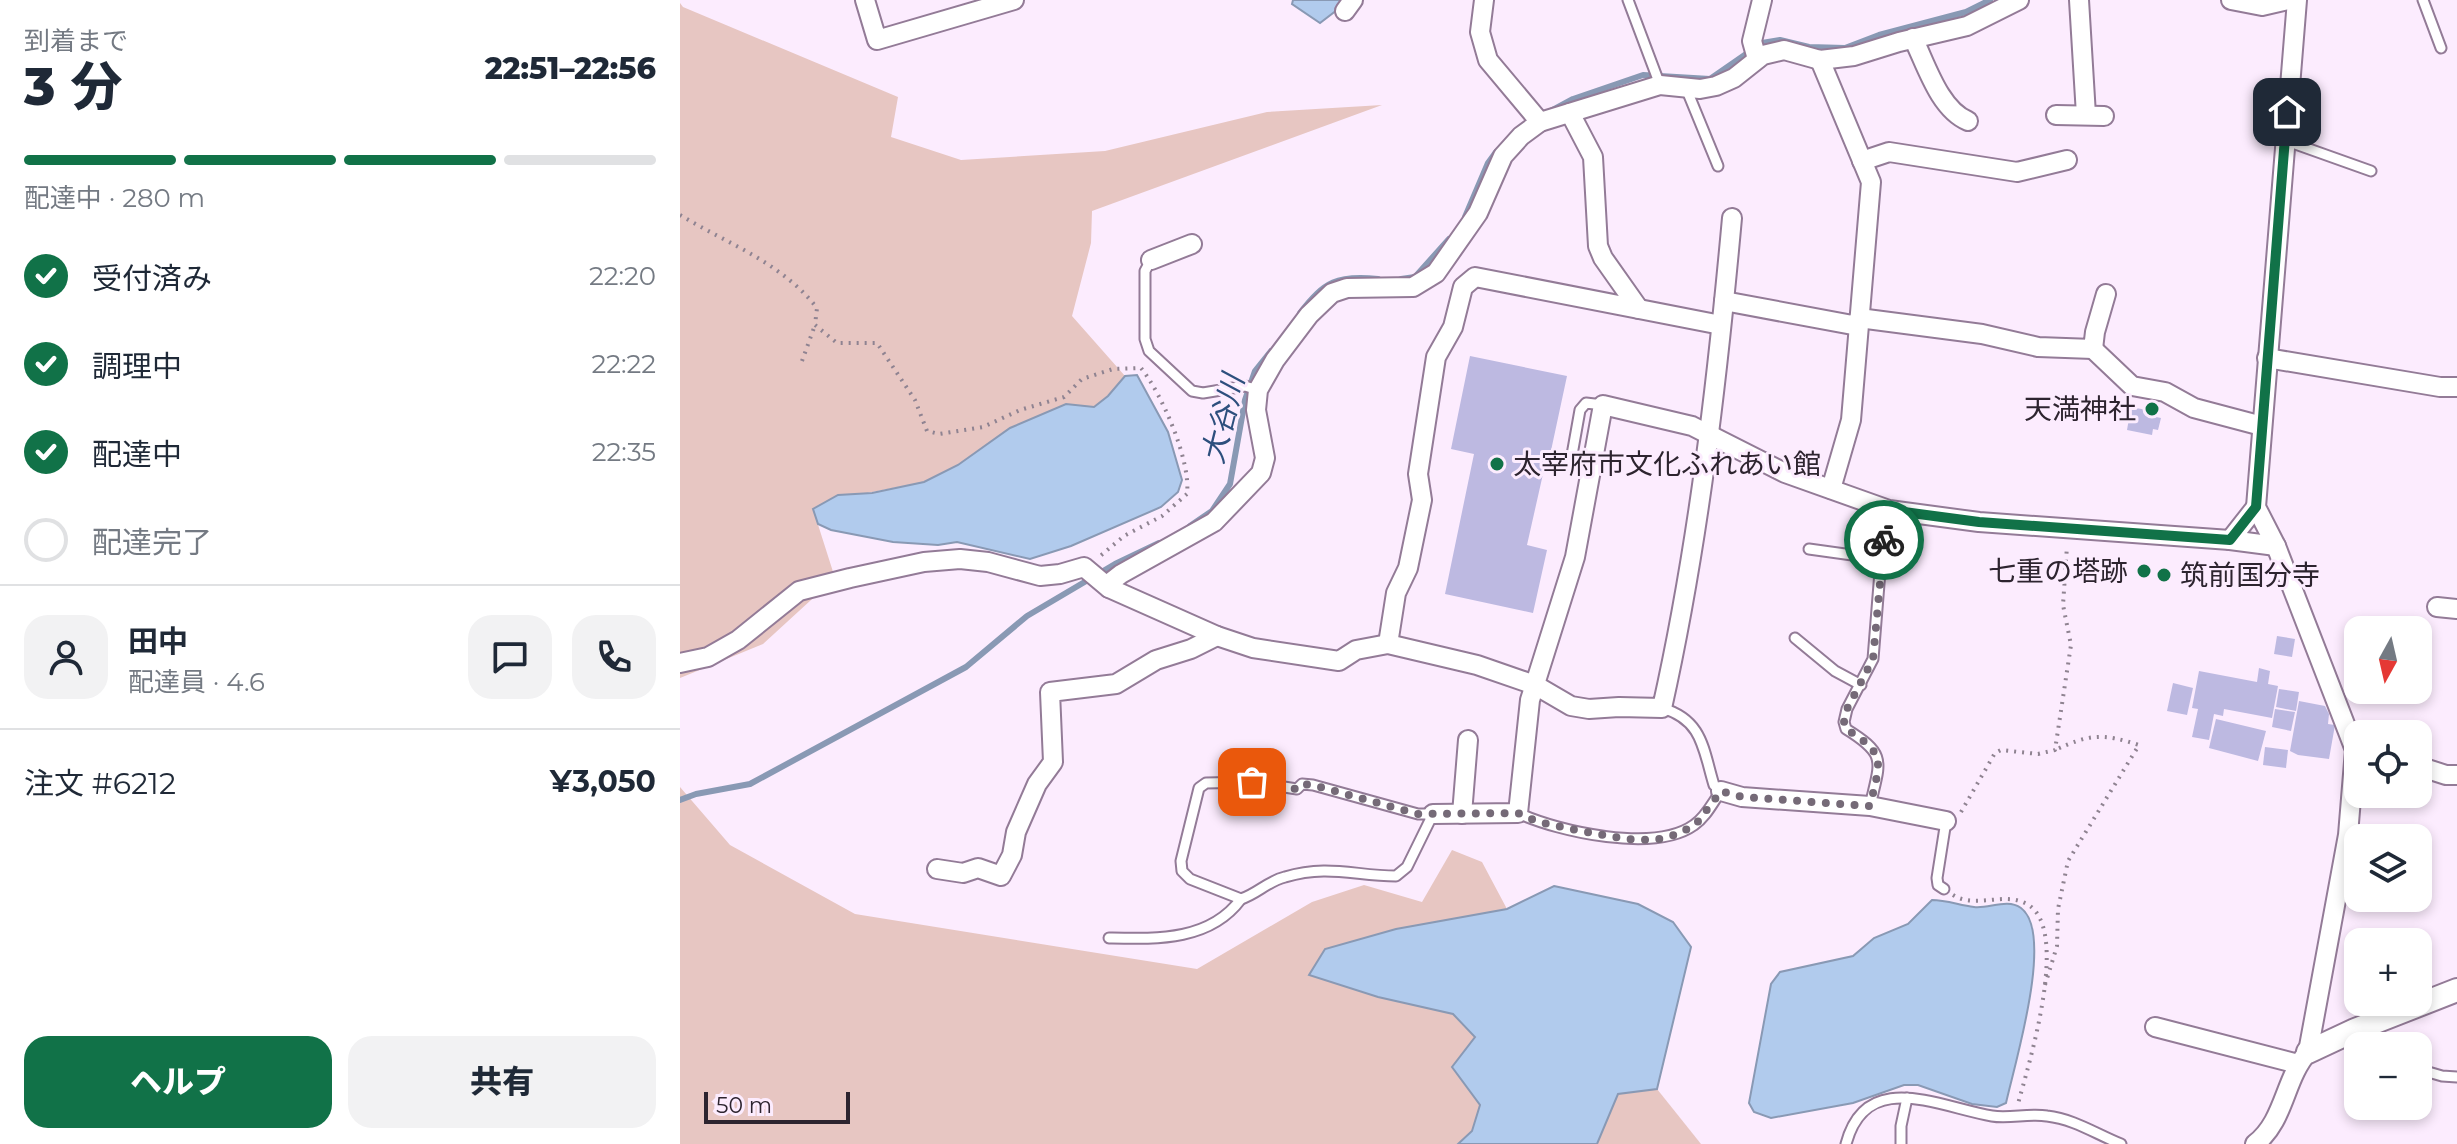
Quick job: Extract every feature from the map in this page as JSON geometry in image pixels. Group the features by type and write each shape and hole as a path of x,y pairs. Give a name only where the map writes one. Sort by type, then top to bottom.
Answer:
{"street":[{"path":"865,0 877,40 1014,0"},
{"path":"1484,0 1480,32 1488,60 1540,122"},
{"path":"1757,59 1752,41 1762,0"},
{"path":"1109,588 1121,574 1214,522 1261,473 1265,458 1256,410 1258,390 1275,360 1309,315 1332,293 1347,288 1413,287 1436,273 1478,213 1503,156 1521,136 1540,122 1660,85 1700,89 1716,86 1734,78 1763,55 1784,50 1820,60 1854,56 1967,26 2019,0"},
{"path":"2056,115 2095,115 2079,0"},
{"path":"2231,0 2262,6 2288,0"},
{"path":"2297,0 2256,507 2276,546 2345,720"},
{"path":"1913,38 1944,99 1956,116 1968,121"},
{"path":"1820,60 1871,182 1851,420 1831,489"},
{"path":"1570,113 1593,157 1598,246 1639,309"},
{"path":"1862,161 1889,152 2017,172 2067,160"},
{"path":"680,663 708,657 738,640 799,591 924,562 960,559 988,562 1040,576 1084,567 1109,588 1217,636 1253,648 1339,661 1356,650 1388,644 1477,665 1535,685 1571,706 1589,709 1662,708 1686,599 1716,386 1732,218"},
{"path":"1151,260 1192,244"},
{"path":"1436,273 1463,287"},
{"path":"1388,644 1396,593 1408,568 1422,500 1418,474 1436,357 1453,327 1463,287 1475,277 1721,325"},
{"path":"2093,349 2106,294"},
{"path":"1724,301 1859,322 1982,334 2038,347 2093,349 2132,386 2165,392 2194,408 2262,426"},
{"path":"2267,358 2440,387 2457,387"},
{"path":"1433,814 1518,813 1530,700 1575,557 1603,405 1692,426 1785,473 1889,510 1979,522 2276,546"},
{"path":"2230,540 2256,507"},
{"path":"2437,607 2457,609"},
{"path":"937,869 963,873 978,868 1001,876 1012,855 1016,832 1037,784 1053,762 1050,692 1116,684 1156,660 1191,649 1217,636"},
{"path":"1462,814 1468,740"},
{"path":"2432,770 2457,775"},
{"path":"1721,791 1742,797 1870,806 1946,821"},
{"path":"2255,1144 2265,1135 2279,1112 2303,1058 2351,808"},
{"path":"2155,1027 2303,1058 2355,1030 2457,990"}],"lane":[{"path":"1628,0 1660,85"},
{"path":"2423,0 2441,48"},
{"path":"1686,88 1718,166"},
{"path":"2284,140 2371,171"},
{"path":"1151,260 1145,271 1145,339 1149,351 1192,391 1203,393 1245,386 1258,390"},
{"path":"1870,806 1878,756 1872,745 1846,729 1844,722 1847,709 1873,659 1881,559 1889,510"},
{"path":"1809,549 1881,559"},
{"path":"1795,638 1835,671 1861,685"},
{"path":"1518,813 1538,822 1626,839 1655,840 1678,834 1696,824 1721,791 1714,785 1695,727 1684,716 1662,708"},
{"path":"1109,938 1176,937 1216,924 1241,899 1265,884 1302,874 1332,869 1396,876 1407,867 1433,814 1418,814 1313,785 1302,784 1297,789 1252,782 1206,783 1197,793 1181,861 1182,871 1190,879 1241,899"},
{"path":"1944,889 1938,885 1937,878 1946,821"},
{"path":"2432,1073 2457,1077"},
{"path":"1846,1144 1852,1124 1864,1108 1894,1098 1915,1097 1994,1117 2046,1115 2081,1125 2121,1144"},
{"path":"1901,1144 1907,1098"}],"path":[{"path":"680,215 726,239 800,287 817,308 815,325 802,361"},
{"path":"815,325 837,343 877,343 915,400 927,431 939,434 983,427 1020,410 1064,397 1082,379 1113,369 1141,368 1150,379 1173,430 1188,481 1187,494 1162,516 1124,536 1099,557 1089,572"},
{"path":"2055,750 2071,645 2063,605 2069,529"},
{"path":"1946,821 1966,807 1995,753 2001,750 2038,754 2089,736 2110,735 2139,745 2068,861 2061,888 2057,946 2045,985"},
{"path":"1944,889 1958,898 1976,901 2010,898 2033,907 2041,919 2046,943 2045,985 2039,1026 2014,1116"}],"shaded area":[{"path":"680,3 683,7 898,97 891,137 961,160 1105,151 1267,112 1382,105 1092,211 1091,243 1072,316 1125,376 1108,396 1094,407 1066,404 1010,428 958,465 924,482 838,495 813,509 835,578 763,644 680,678"},
{"path":"680,787 730,845 855,914 1197,969 1312,902 1364,885 1422,902 1452,850 1482,862 1507,909 1396,929 1325,949 1378,997 1453,1014 1475,1037 1480,1105 1472,1131 1458,1144 680,1144"},
{"path":"1657,1089 1701,1144 1597,1144 1618,1093"}],"water":[{"path":"1293,0 1350,0 1320,23 1292,4"},
{"path":"1137,375 1168,432 1182,480 1178,492 1161,507 1071,546 1030,559 957,542 938,545 893,542 831,530 818,524 813,509 838,495 872,493 924,482 958,465 1010,428 1066,404 1094,407 1125,376"},
{"path":"1554,886 1638,904 1673,922 1691,947 1657,1089 1618,1094 1597,1144 1458,1144 1472,1131 1480,1105 1452,1067 1475,1037 1453,1014 1378,997 1309,975 1325,949 1396,929 1507,909"},
{"path":"1932,900 1974,907 2016,905 2030,922 2034,944 2033,971 2023,1032 2006,1103 1997,1107 1972,1104 1918,1085 1904,1085 1853,1103 1771,1118 1754,1112 1749,1103 1771,984 1780,972 1853,956 1874,938 1908,924"}],"building":[{"path":"1470,356 1567,376 1527,545 1547,550 1533,613 1445,594 1474,454 1451,449"},
{"path":"2131,407 2157,412 2156,417 2161,418 2158,430 2153,429 2152,435 2127,430"},
{"path":"2277,636 2295,639 2292,657 2274,654"},
{"path":"2259,668 2270,671 2268,684 2278,686 2272,718 2224,709 2223,716 2214,714 2209,740 2192,737 2198,709 2192,708 2199,671 2257,682"},
{"path":"2173,683 2193,688 2187,715 2167,711"},
{"path":"2279,689 2299,692 2296,711 2276,707"},
{"path":"2299,701 2325,706 2329,714 2328,724 2335,725 2329,759 2290,751"},
{"path":"2275,709 2295,712 2291,731 2272,727"},
{"path":"2216,719 2266,731 2258,761 2209,748"},
{"path":"2265,747 2288,750 2286,768 2263,765"}],"waterway":[{"name":"大谷川","path":"1549,112 1573,99 1643,75 1710,79 1762,43 1780,40 1809,47 1845,48 1879,35 1966,12 1990,0"},
{"name":"大谷川","path":"1465,217 1488,163 1496,152"},
{"name":"大谷川","path":"1401,279 1415,277 1449,239"},
{"name":"大谷川","path":"1300,313 1333,282 1352,278 1378,279"},
{"name":"大谷川","path":"1190,526 1212,511 1230,484 1245,400 1255,371 1271,351"},
{"name":"大谷川","path":"680,800 750,784 966,667 1027,616 1115,564 1159,543"}],"way so far":[{"path":"1252,782 1297,789 1302,784 1313,785 1418,814 1518,813 1538,822 1626,839 1655,840 1678,834 1696,824 1721,791 1742,797 1870,806 1878,756 1872,745 1846,729 1844,722 1847,709 1873,659 1884,540"}],"place":[{"name":"天満神社","path":"2152,409"},
{"name":"太宰府市文化ふれあい館","path":"1497,464"},
{"name":"七重の塔跡","path":"2144,571"},
{"name":"筑前国分寺","path":"2164,575"}],"route":[{"path":"1884,540 1889,510 1979,522 2230,540 2256,507 2287,112"}]}
